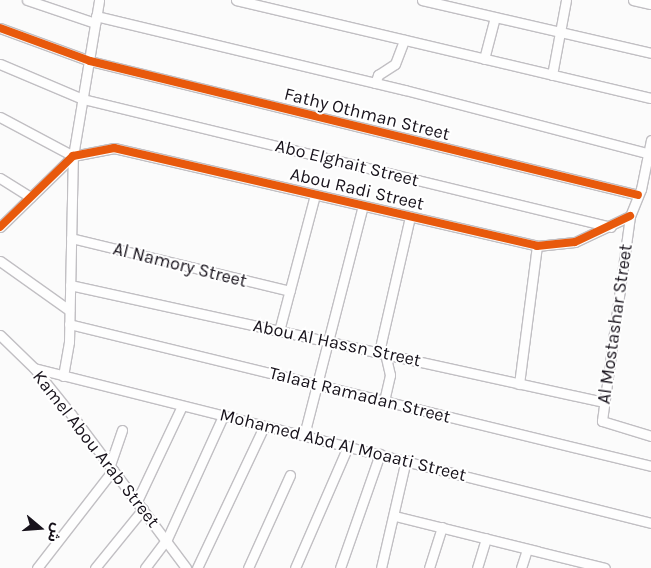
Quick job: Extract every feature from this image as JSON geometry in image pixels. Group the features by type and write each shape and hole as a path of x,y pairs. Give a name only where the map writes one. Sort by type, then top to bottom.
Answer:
{"street":[{"path":"27,0 96,20 374,83 650,154"},
{"path":"63,376 69,324 73,156 99,0"},
{"path":"236,0 651,98"},
{"path":"422,0 651,53"},
{"path":"552,75 566,0"},
{"path":"633,0 651,4"},
{"path":"484,59 495,17"},
{"name":"Fathy Othman Street","path":"0,28 90,61 639,192 651,192"},
{"path":"374,83 378,75 394,64 404,40"},
{"name":"Abo Elghait Street","path":"0,64 83,99 611,227"},
{"path":"0,117 73,156"},
{"name":"Al Mostashar Street","path":"651,140 650,154 630,216 602,421 651,436"},
{"name":"Abou Radi Street","path":"73,156 99,149 128,150 536,246 566,244 611,227 630,216"},
{"path":"0,227 4,216 30,197 73,156"},
{"path":"0,178 30,197"},
{"path":"279,331 315,195"},
{"path":"304,436 363,206"},
{"path":"384,401 390,375 382,353 410,217"},
{"name":"Al Namory Street","path":"71,238 290,291"},
{"path":"519,384 536,246"},
{"path":"0,261 69,310"},
{"name":"Abou Al Hassn Street","path":"70,285 604,402"},
{"name":"Talaat Ramadan Street","path":"69,324 651,466"},
{"name":"Kamel Abou Arab Street","path":"0,336 34,368 167,539 186,568"},
{"name":"Mohamed Abd Al Moaati Street","path":"34,368 651,523"},
{"path":"136,501 182,406"},
{"path":"144,568 167,539 223,416"},
{"path":"197,568 264,426"},
{"path":"37,568 111,468 122,430"},
{"path":"295,568 348,446"},
{"path":"340,568 380,454"},
{"path":"381,568 395,516 406,460"},
{"path":"248,568 290,474"},
{"path":"95,568 142,509"},
{"path":"395,516 605,568"},
{"path":"429,568 442,527"},
{"path":"477,568 486,538"},
{"path":"521,568 527,549"}],"cycle path":[{"path":"0,28 90,61 638,195"},
{"path":"0,227 73,156 114,148 537,246 575,242 630,216"}]}
